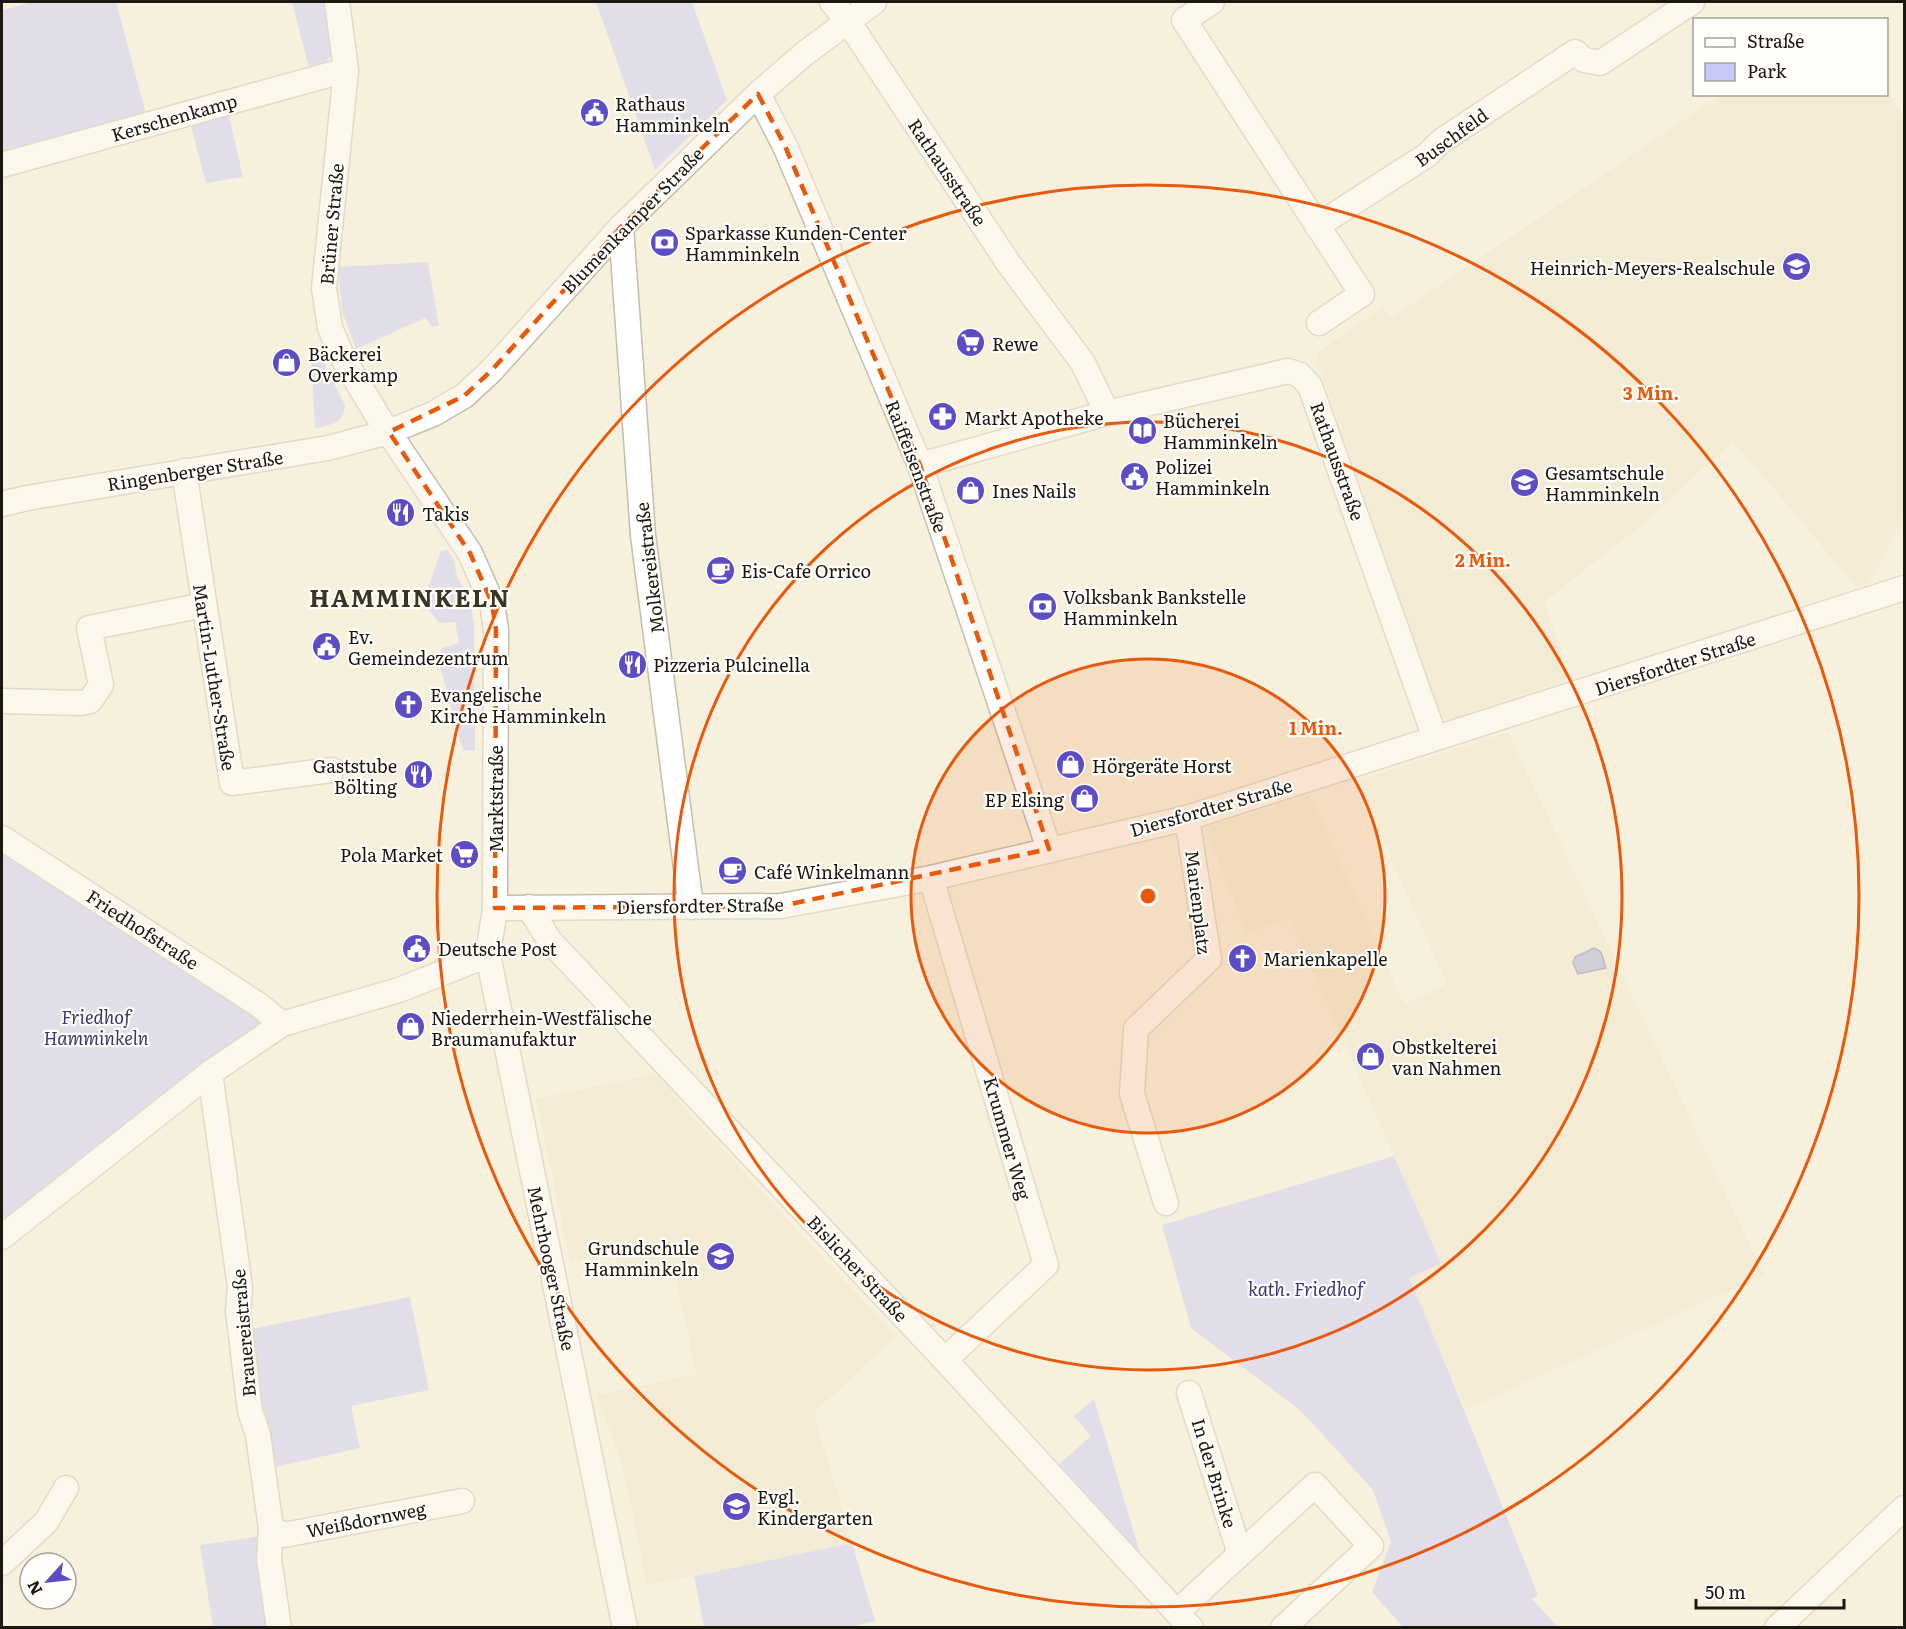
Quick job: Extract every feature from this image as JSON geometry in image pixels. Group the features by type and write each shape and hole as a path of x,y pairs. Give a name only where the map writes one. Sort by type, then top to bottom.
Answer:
{"street":[{"name":"Brüner Straße","path":"337,2 346,69 324,288 330,328 343,358 389,432"},
{"name":"Rathausstraße","path":"832,2 847,20 1009,264 1083,363 1107,413"},
{"name":"Blumenkamper Straße","path":"389,432 433,414 464,396 491,371 621,227 758,94 847,20 874,2"},
{"path":"1212,2 1184,20 1362,294 1319,323"},
{"name":"Buschfeld","path":"1317,226 1427,155 1440,142 1575,52 1584,60 1600,63 1692,2"},
{"name":"Kerschenkamp","path":"2,165 346,69"},
{"name":"Raiffeisenstraße","path":"758,94 785,146 920,465 1049,849"},
{"name":"Molkereistraße","path":"621,227 643,535 691,907"},
{"name":"Rathausstraße","path":"920,465 1107,413 1288,371 1300,375 1310,386 1435,738"},
{"name":"Ringenberger Straße","path":"2,504 328,448 389,432"},
{"name":"Marktstraße","path":"389,432 470,554 492,603 496,630 495,908"},
{"name":"Martin-Luther-Straße","path":"184,471 231,783 332,770"},
{"name":"Diersfordter Straße","path":"495,908 781,906 931,878 1187,818 1905,588"},
{"path":"2,700 81,703 90,701 101,685 89,628 204,605"},
{"name":"Marienplatz","path":"1166,1203 1132,1094 1136,1029 1209,959 1187,818"},
{"name":"Friedhofstraße","path":"2,838 260,1005 282,1024"},
{"name":"Krummer Weg","path":"931,878 1046,1265 945,1360"},
{"name":"Bislicher Straße","path":"529,907 549,940 945,1360 1184,1620"},
{"name":"Mehrhooger Straße","path":"495,908 488,955 625,1628"},
{"path":"2,1238 210,1073 282,1024 399,990 488,955"},
{"name":"Brauereistraße","path":"210,1073 240,1287 238,1311 250,1410 258,1435 271,1528 269,1559 279,1628"},
{"name":"In der Brinke","path":"1189,1393 1240,1554"},
{"name":"In der Brinke","path":"1184,1620 1240,1554 1315,1485 1371,1546 1283,1628"},
{"path":"2,1563 46,1522 66,1488"},
{"name":"Weißdornweg","path":"271,1528 284,1535 462,1501"},
{"path":"1777,1628 1905,1508"}],"highlighted area":[{"path":"758,94 785,146 920,465 1049,849 781,906 495,908 496,630 492,603 470,553 389,432 464,396 491,371 621,227"}],"shaded area":[{"name":"Gesamtschule Hamminkeln","path":"1888,93 1904,119 1904,515 1870,583 1857,587 1733,441 1643,524 1544,602 1571,679 1446,720 1439,713 1321,372 1315,362 1319,351 1383,307 1391,318 1720,96 1888,96"},
{"path":"1508,732 1764,1275 1466,1409 1409,1278 1441,1263 1289,917 1247,934 1205,827 1310,795 1404,1004 1447,984 1356,781"},
{"path":"1594,948 1601,952 1606,968 1578,974 1573,963 1575,957"},
{"name":"Grundschule Hamminkeln","path":"658,1073 689,1113 896,1336 814,1413 852,1543 647,1585 623,1468 597,1395 696,1374 673,1263 620,1273 615,1252 570,1262 536,1099"}],"green space":[{"path":"32,2 116,2 146,114 2,156 2,10"},
{"path":"292,2 324,2 331,54 327,61 309,68"},
{"path":"596,2 692,2 727,100 655,170"},
{"path":"228,112 243,177 206,183 190,123"},
{"path":"428,262 439,325 433,327 425,318 356,349 342,311 338,267"},
{"path":"317,350 345,405 339,420 315,428 311,351"},
{"path":"448,550 454,560 456,574 469,598 474,623 475,751 463,750 438,659 442,648 459,643 455,622 439,623 427,608 427,591 441,551"},
{"name":"Friedhof Hamminkeln","path":"2,851 183,970 262,1018 262,1027 145,1108 2,1221"},
{"name":"kath. Friedhof","path":"1394,1156 1441,1263 1409,1278 1459,1396 1538,1595 1532,1599 1558,1627 1403,1627 1372,1592 1391,1542 1373,1490 1302,1412 1191,1328 1162,1225"},
{"path":"410,1297 429,1390 351,1406 360,1448 271,1468 252,1329"},
{"path":"1094,1399 1140,1553 1124,1543 1057,1466 1091,1436 1074,1416"},
{"path":"261,1536 273,1627 213,1627 200,1545"},
{"path":"852,1543 875,1621 845,1628 704,1627 694,1576"}],"place":[{"name":"Rathaus Hamminkeln","path":"594,113"},
{"name":"Sparkasse Kunden-Center Hamminkeln","path":"664,242"},
{"name":"Heinrich-Meyers-Realschule","path":"1796,267"},
{"name":"Rewe","path":"971,343"},
{"name":"Bäckerei Overkamp","path":"287,363"},
{"name":"Markt Apotheke","path":"943,417"},
{"name":"Bücherei Hamminkeln","path":"1142,430"},
{"name":"Polizei Hamminkeln","path":"1134,476"},
{"name":"Gesamtschule Hamminkeln","path":"1524,482"},
{"name":"Ines Nails","path":"971,490"},
{"name":"Takis","path":"401,513"},
{"name":"Eis-Cafe Orrico","path":"720,570"},
{"name":"Volksbank Bankstelle Hamminkeln","path":"1042,606"},
{"name":"Ev. Gemeindezentrum","path":"327,646"},
{"name":"Pizzeria Pulcinella","path":"632,664"},
{"name":"Evangelische Kirche Hamminkeln","path":"409,704"},
{"name":"Hörgeräte Horst","path":"1071,765"},
{"name":"Gaststube Bölting","path":"418,775"},
{"name":"EP Elsing","path":"1085,799"},
{"name":"Pola Market","path":"464,854"},
{"name":"Café Winkelmann","path":"733,871"},
{"name":"Deutsche Post","path":"417,948"},
{"name":"Marienkapelle","path":"1242,958"},
{"name":"Niederrhein-Westfälische Braumanufaktur","path":"410,1027"},
{"name":"Obstkelterei van Nahmen","path":"1371,1056"},
{"name":"Grundschule Hamminkeln","path":"720,1257"},
{"name":"Evgl. Kindergarten","path":"736,1506"}],"district":[{"name":"HAMMINKELN","path":"410,596"}]}
